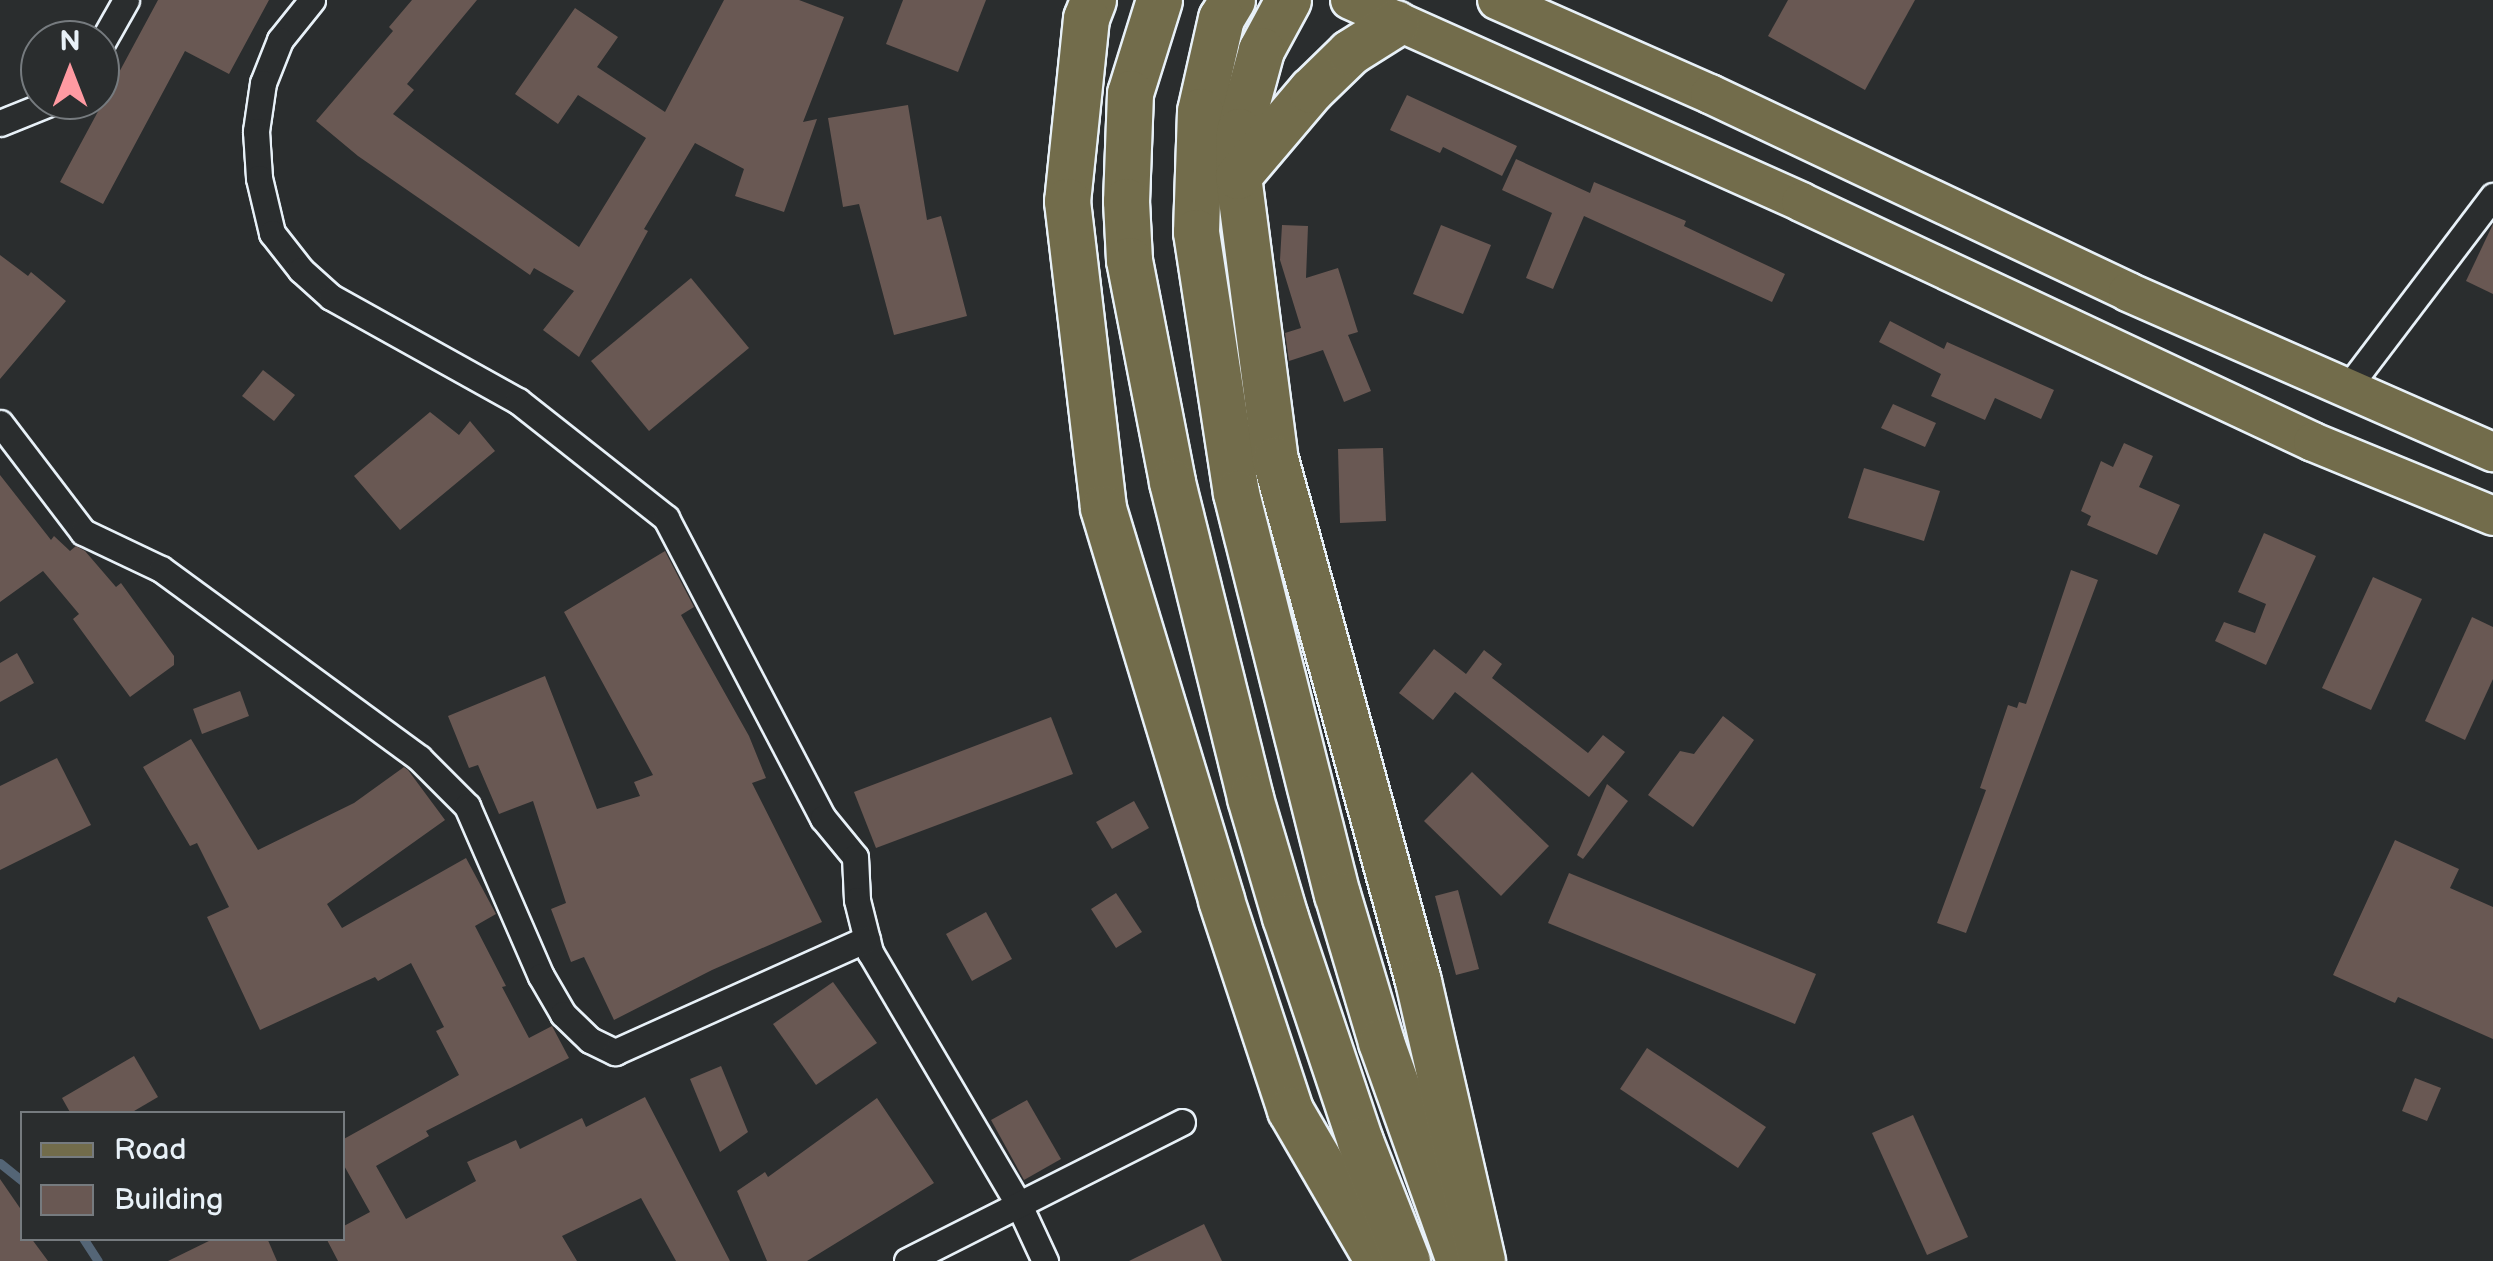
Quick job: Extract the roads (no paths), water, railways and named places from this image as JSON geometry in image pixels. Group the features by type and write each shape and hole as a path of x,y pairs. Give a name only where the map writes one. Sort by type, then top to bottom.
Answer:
{"highway":[{"path":"1160,0 1130,93 1126,201 1129,260 1172,482 1250,798 1285,917 1360,1141 1407,1261"},
{"path":"1232,0 1221,18 1200,111 1196,232 1236,493 1336,894 1381,1042 1459,1261"},
{"path":"1288,0 1260,50 1239,132 1238,176 1275,458 1418,981 1482,1261"},
{"path":"1087,6 1067,200 1103,508 1221,900 1290,1110 1378,1261"},
{"path":"1238,176 1310,90 1350,52 1396,24"}],"main road":[{"path":"1350,0 1396,24 1801,202 2313,442 2493,516"},
{"path":"1497,0 1710,94 2128,292 2493,452"}],"street":[{"path":"312,0 280,40 263,83 256,132 259,178 272,234 331,297 518,401 666,518 823,818 856,857 857,900 870,952 1018,1205 1045,1261"},
{"path":"2348,388 2493,196"},
{"path":"0,422 83,532 161,569 198,601 420,758 466,806 562,1014 590,1040 616,1052 867,939"},
{"path":"907,1261 1182,1122"}],"waterway":[{"path":"0,1163 20,1179"},
{"path":"85,1241 98,1261"}]}
